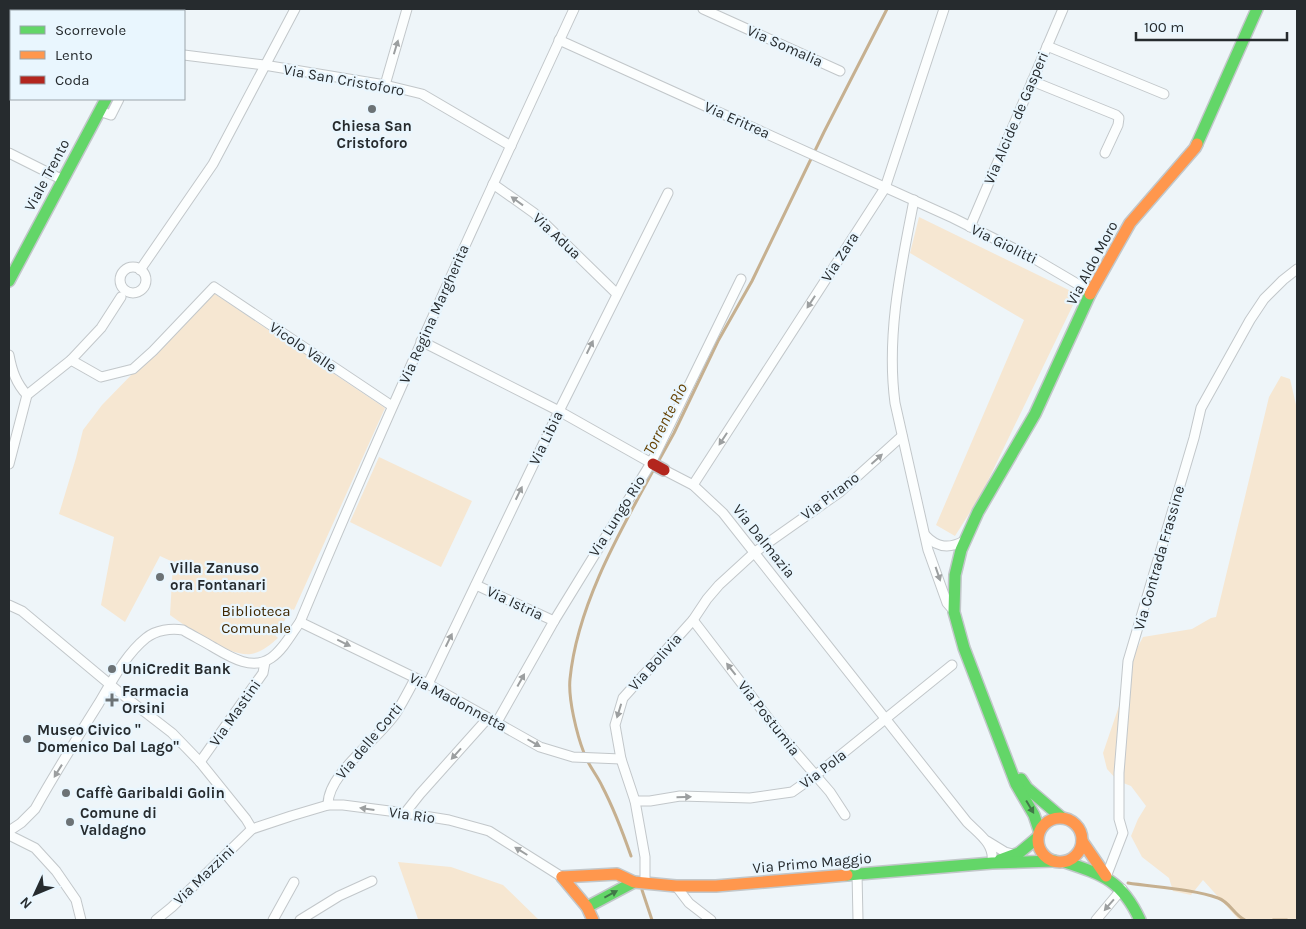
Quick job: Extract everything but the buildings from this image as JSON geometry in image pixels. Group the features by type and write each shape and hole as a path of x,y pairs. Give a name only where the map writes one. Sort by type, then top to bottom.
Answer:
{"street":[{"path":"140,270 214,164 264,65 295,9"},
{"path":"385,85 407,9"},
{"name":"Via Regina Margherita","path":"265,662 278,653 300,622 421,341 511,146 528,104 574,9"},
{"name":"Via Somalia","path":"703,9 840,71"},
{"name":"Via Zara","path":"693,486 885,188 944,9"},
{"name":"Via Alcide de Gasperi","path":"970,228 1063,9"},
{"name":"Via Aldo Moro","path":"1005,753 964,648 954,612 955,576 965,541 978,512 1034,414 1091,292 1130,223 1196,148 1258,9"},
{"name":"Via Eritrea","path":"559,40 914,200"},
{"path":"1047,46 1164,94"},
{"name":"Via San Cristoforo","path":"185,54 385,85 422,94 511,146"},
{"path":"1032,81 1116,115 1119,118 1118,125 1104,153"},
{"name":"Viale Trento","path":"9,281 12,264 105,100"},
{"path":"99,111 111,115 118,100"},
{"path":"9,153 61,179"},
{"name":"Via Adua","path":"493,184 534,213 617,294"},
{"name":"Via Libia","path":"428,684 559,411 668,193"},
{"path":"914,200 892,333 892,381 902,436 928,550 947,603 954,612"},
{"name":"Via Giolitti","path":"914,200 1035,259 1091,292"},
{"name":"Via Contrada Frassine","path":"1106,877 1123,833 1119,819 1119,773 1128,661 1194,438 1201,408 1250,320 1264,299 1297,269"},
{"name":"Via Lungo Rio","path":"498,722 554,621 652,463 741,279"},
{"name":"Vicolo Valle","path":"71,360 101,376 133,369 153,351 214,287 392,406"},
{"path":"9,464 27,395 71,360 101,328 121,297"},
{"name":"Via Dalmazia","path":"421,341 559,411 693,486 723,513 755,552 967,822 987,841 1004,852 1016,854"},
{"path":"9,355 10,369 27,395"},
{"name":"Via Pirano","path":"755,552 840,492 902,436"},
{"path":"925,534 935,544 941,546 956,546 965,541"},
{"name":"Via Bolivia","path":"640,882 646,857 636,801 622,759 615,725 623,698 693,620 707,598 755,552"},
{"name":"Via Istria","path":"476,585 554,621"},
{"path":"9,606 22,611 172,733 200,762 252,829"},
{"name":"Via Postumia","path":"693,620 785,740 816,775 845,815"},
{"name":"Via Madonnetta","path":"300,622 428,684 540,747 573,757 622,759"},
{"path":"81,920 76,900 56,872 35,848 9,833 35,809 135,648 146,638 159,631 176,629 183,630 227,656 250,664 265,662"},
{"name":"Via Mastini","path":"200,762 263,673 265,662"},
{"name":"Via Pola","path":"636,801 650,801 680,796 750,798 792,792 816,775 952,665"},
{"name":"Via delle Corti","path":"328,805 328,798 333,785 351,762 396,713 416,679"},
{"path":"405,813 488,718"},
{"path":"1005,753 1027,788 1061,817 1068,819 1079,827 1082,840 1106,877"},
{"path":"1005,753 1016,784 1034,815 1038,834 1038,846 1041,852 1047,858 1106,877 1122,889 1140,920"},
{"name":"Via Rio","path":"252,829 328,805 405,813 449,820 490,831 562,877"},
{"path":"1038,834 1048,820 1061,817"},
{"name":"Via Mazzini","path":"156,920 172,907 252,829"},
{"name":"Via Primo Maggio","path":"992,863 1016,854 1038,834"},
{"path":"1060,861 1077,854 1082,840"},
{"path":"987,841 992,853 992,863"},
{"name":"Via Primo Maggio","path":"562,877 589,874 617,874 640,882 676,886 716,886 992,863 1060,861"},
{"path":"576,893 589,874"},
{"path":"857,874 858,920"},
{"path":"562,877 588,907 593,920"},
{"path":"300,920 339,896 372,881"},
{"path":"272,920 294,882"},
{"path":"588,907 640,882"},
{"path":"676,886 689,903 711,920"},
{"path":"1096,920 1122,889"}],"green space":[{"path":"919,217 1077,294 981,495 955,536 936,525 1024,320 910,253"},
{"name":"Biblioteca Comunale","path":"212,292 385,408 294,610 292,609 275,635 278,638 269,646 251,654 242,654 220,646 170,615 173,562 160,556 125,622 101,605 114,537 59,514 83,430 102,405"},
{"path":"1281,376 1290,379 1297,409 1297,920 1239,920 1203,880 1191,895 1173,891 1169,878 1142,857 1131,836 1146,806 1131,786 1118,781 1107,769 1103,753 1133,656 1143,637 1192,629 1216,617 1269,397"},
{"path":"379,457 472,501 441,567 350,522"},
{"path":"398,862 451,867 503,885 539,920 415,920 418,919"}],"waterway":[{"name":"Torrente Rio","path":"658,462 718,341 752,281 824,132 887,9"},
{"name":"Torrente Rio","path":"631,856 610,803 581,745 572,706 570,679 574,652 590,597 614,544 654,469"},
{"path":"1128,883 1186,890 1218,898 1226,902 1245,920"},
{"name":"Torrente Rio","path":"642,890 652,920"},
{"path":"1273,920 1287,920"}],"traffic: fast":[{"path":"1197,144 1257,9"},
{"path":"9,281 105,100"},
{"path":"1039,830 1034,815 1016,784 964,648 954,612 955,575 961,550 978,512 1035,414 1090,294"},
{"path":"1021,779 1027,788 1061,817"},
{"path":"1000,860 1019,853 1037,838"},
{"path":"847,875 992,863 1054,861"},
{"path":"1065,862 1091,871 1110,881 1126,896 1140,920"},
{"path":"587,907 634,882"}],"traffic: slow":[{"path":"1090,294 1130,223 1197,144"},
{"path":"1064,818 1076,824 1081,831 1082,840 1081,849 1076,856 1069,861 1056,862 1048,859 1041,852 1038,836 1041,828 1048,821 1064,818"},
{"path":"1082,841 1106,876"},
{"path":"562,877 617,874 634,882 676,886 716,886 847,875"},
{"path":"562,877 587,907 593,920"}],"traffic: jam":[{"path":"653,464 664,470"}],"place":[{"name":"Chiesa San Cristoforo","path":"372,109"},
{"name":"Villa Zanuso ora Fontanari","path":"160,577"},
{"name":"UniCredit Bank","path":"112,669"},
{"name":"Farmacia Orsini","path":"112,700"},
{"name":"Museo Civico \" Domenico Dal Lago\"","path":"27,739"},
{"name":"Caffè Garibaldi Golin","path":"66,793"},
{"name":"Comune di Valdagno","path":"70,822"}]}
